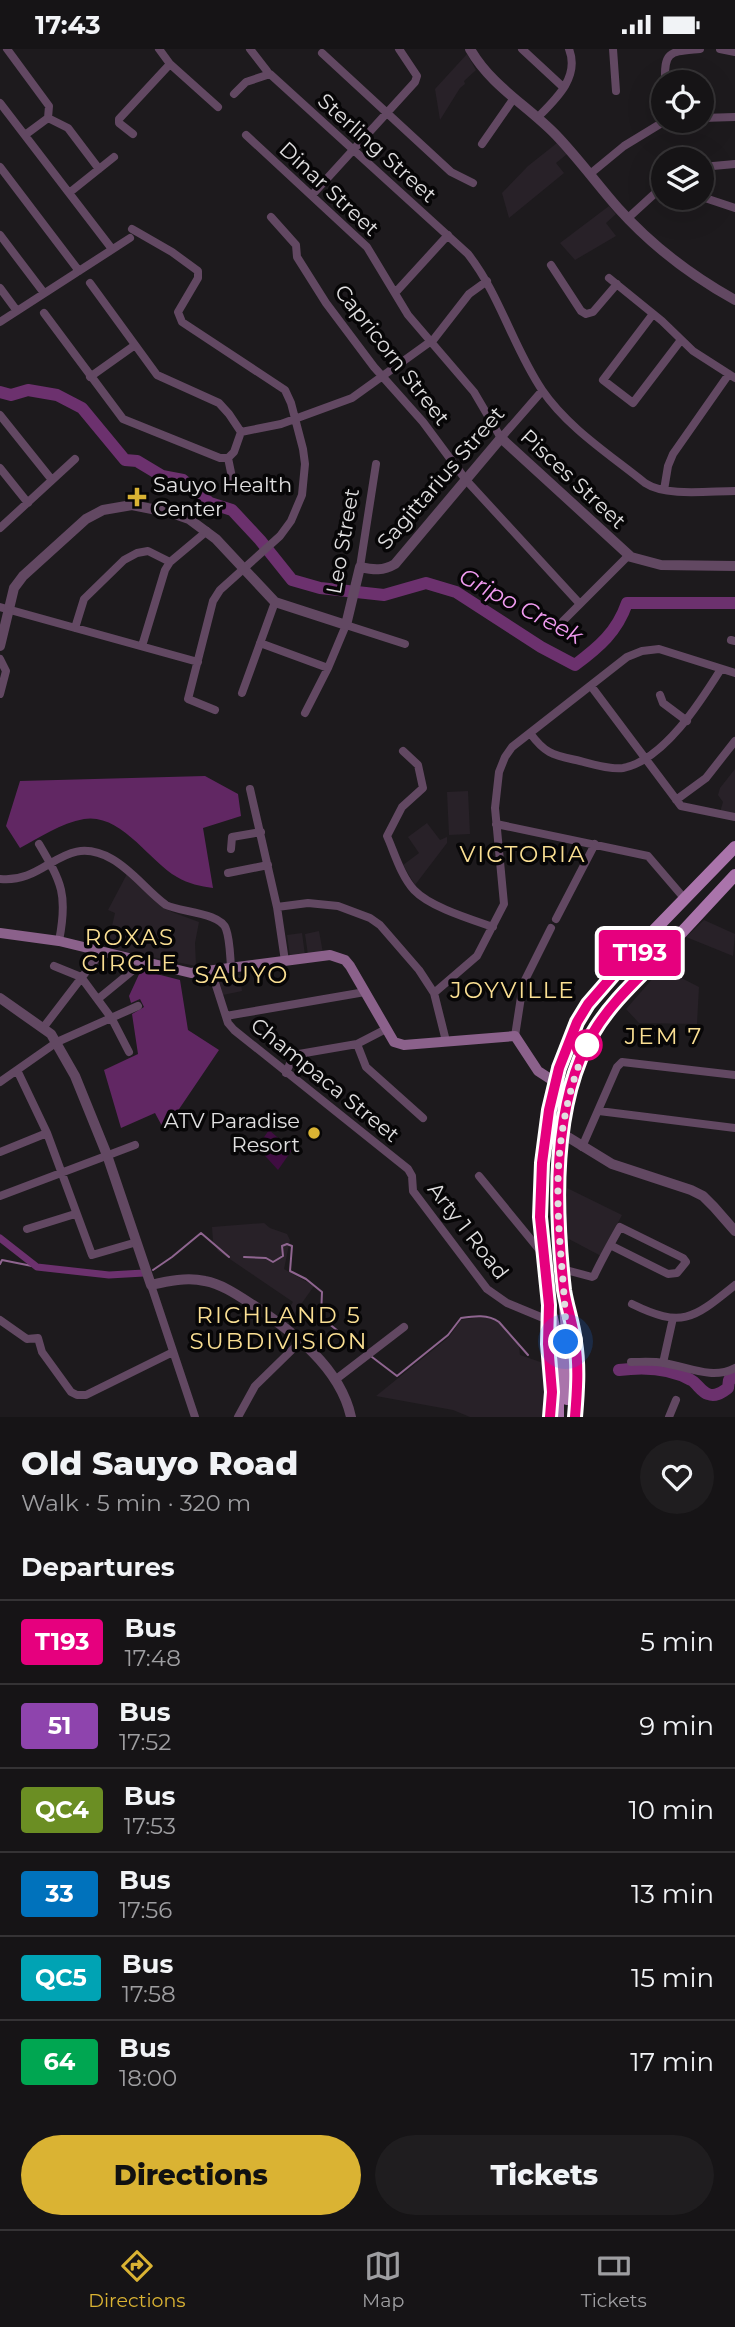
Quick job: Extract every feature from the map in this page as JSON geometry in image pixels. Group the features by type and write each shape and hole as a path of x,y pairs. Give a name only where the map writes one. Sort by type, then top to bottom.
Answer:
{"main road":[{"path":"558,1417 558,1344 549,1305 542,1253 540,1181 543,1145 555,1082 577,1022 588,1004 634,951 735,847"},
{"path":"566,1417 566,1304 558,1195 562,1134 571,1085 592,1034 605,1015 735,875"},
{"path":"0,933 60,941 191,973 330,955 339,957 350,967 394,1041 404,1045 515,1036 538,1071 555,1082"},
{"path":"645,940 651,949 661,954"},
{"path":"634,951 644,955 652,964"},
{"path":"566,1304 575,1342 575,1417"},
{"path":"549,1305 552,1392 550,1417"}],"street":[{"path":"7,49 49,106 48,118 25,135"},
{"path":"159,49 170,64 218,107"},
{"path":"250,49 267,71"},
{"path":"312,195 417,79 399,49"},
{"path":"470,49 495,82 538,117 563,142 628,218 664,252 735,300"},
{"path":"522,49 563,87"},
{"path":"538,117 555,100 571,74 572,56 569,49"},
{"path":"613,49 616,91"},
{"path":"664,70 664,61 668,54 699,49"},
{"path":"720,49 735,52"},
{"path":"323,53 452,172 473,183"},
{"path":"133,134 118,122 125,110 170,64"},
{"name":"Sterling Street","path":"234,94 246,82 270,74 448,235 468,254 486,281 542,391 565,419 645,483 664,490"},
{"path":"482,144 514,98"},
{"path":"0,103 112,249"},
{"path":"714,118 735,117"},
{"path":"48,118 68,128 99,169"},
{"path":"590,174 624,146 651,130"},
{"name":"Dinar Street","path":"246,135 367,247 408,315 430,342"},
{"path":"69,193 114,157"},
{"path":"714,166 735,164"},
{"path":"0,167 79,271"},
{"path":"628,218 651,197"},
{"path":"714,201 735,208"},
{"name":"Capricorn Street","path":"271,217 296,245 297,257 326,303 382,377 423,422 466,480 580,604"},
{"path":"0,322 112,249 131,233 172,252 198,271 198,278 178,312 183,322 285,390 296,420 305,464 302,495 291,521 266,549 220,590 213,601 188,699 215,710"},
{"path":"0,235 44,293"},
{"path":"395,293 448,235"},
{"path":"551,265 581,311 586,314 593,312 617,284"},
{"path":"610,278 701,357 732,376 673,454 664,490 735,491"},
{"path":"241,432 296,420 352,398 430,342 469,294 486,281"},
{"path":"90,283 160,379 219,403 241,432"},
{"path":"0,288 17,311"},
{"path":"44,313 116,411 132,425 220,458 228,458 234,452 241,432"},
{"path":"653,314 603,380 633,403 681,340"},
{"name":"Pisces Street","path":"430,342 474,392 501,438 629,555 640,561 661,565 735,566"},
{"path":"90,377 135,345"},
{"name":"Sagittarius Street","path":"360,567 379,570 395,564 542,391"},
{"path":"0,415 52,480"},
{"path":"228,458 234,487"},
{"path":"1,523 28,503 75,459"},
{"name":"Leo Street","path":"346,625 360,567 376,464"},
{"path":"0,468 28,503"},
{"path":"0,646 4,608 23,576 86,519 103,510 120,506 146,507 181,515 207,531 275,601 405,644"},
{"path":"142,646 161,582 170,562 207,531"},
{"path":"75,628 84,599 124,560 148,551 170,562"},
{"path":"563,621 629,555"},
{"path":"242,693 275,601"},
{"path":"4,608 198,661"},
{"path":"305,713 346,625"},
{"path":"260,643 328,668"},
{"path":"434,993 477,956 504,904 495,808 499,772 512,747 627,657 642,651 659,649 735,673"},
{"path":"0,659 6,671 0,694"},
{"path":"530,733 541,747 551,754 619,768 645,758 677,732 721,669"},
{"path":"591,686 681,806 735,817"},
{"path":"660,695 663,703 687,721"},
{"path":"676,800 706,778 735,741"},
{"path":"403,751 418,765 423,788 402,807 387,836 405,878 415,892 431,902 493,927"},
{"path":"250,789 277,907 285,961"},
{"path":"496,824 648,856 684,898"},
{"path":"231,849 232,837 261,832"},
{"path":"38,844 63,891 60,941"},
{"path":"556,919 595,844"},
{"path":"0,879 20,879 73,851 85,849 99,852 129,870 166,905 219,919 225,927 231,967"},
{"path":"228,873 268,865"},
{"path":"277,907 324,903 370,918 400,947 434,993 446,1041"},
{"path":"515,1036 523,984 551,928"},
{"path":"43,1028 102,951"},
{"path":"98,999 137,967 140,960"},
{"path":"54,966 82,977 112,1019 129,1052"},
{"name":"Champaca Street","path":"211,970 226,1016 234,1030 411,1172"},
{"path":"226,1016 365,992"},
{"path":"0,998 43,1028 57,1042 75,1076 107,1155 195,1417"},
{"path":"0,1082 57,1042 138,1006"},
{"path":"286,1073 291,1061 299,1054 357,1044 386,1029"},
{"path":"357,1044 366,1067 423,1118"},
{"path":"582,1147 617,1067 622,1062 735,1075"},
{"path":"17,1070 47,1133 92,1255 137,1242"},
{"path":"599,1111 735,1128"},
{"path":"1,1148 47,1133"},
{"path":"562,1134 612,1164 703,1196 735,1231"},
{"path":"0,1196 135,1145"},
{"name":"Arty 1 Road","path":"411,1172 413,1191 487,1289 507,1303 548,1320"},
{"path":"479,1176 542,1253"},
{"path":"27,1229 75,1214"},
{"path":"562,1269 592,1277 620,1227 683,1258 686,1262 677,1273 668,1274 610,1245"},
{"path":"151,1285 172,1280 195,1280 216,1285 275,1319 301,1341 335,1380 348,1402 351,1417"},
{"path":"632,1304 654,1314 673,1318 698,1314 735,1285"},
{"path":"663,1363 673,1318"},
{"path":"0,1320 27,1339 38,1338 42,1352 76,1395 86,1395 173,1352"},
{"path":"335,1380 404,1327"},
{"path":"238,1417 255,1386 301,1341"},
{"path":"631,1362 663,1363 710,1373 726,1373 735,1368"},
{"path":"669,1417 676,1400"}],"shaded area":[{"path":"467,54 476,70 464,81 465,84 440,120 435,89"},
{"path":"557,143 567,154 556,163 564,173 509,218 502,193 528,166"},
{"path":"609,206 616,214 606,223 616,236 575,260 560,243"},
{"path":"735,769 735,816 720,812 723,802 718,795 720,788"},
{"path":"205,776 238,794 241,816 203,828 213,888 177,877 122,830 97,819 84,819 67,824 20,848 6,826 20,781"},
{"path":"468,791 470,834 449,835 447,792"},
{"path":"427,823 440,840 447,837 447,843 415,885 403,865 419,853 408,837"},
{"path":"127,874 157,903 199,922 195,943 196,966 107,948 115,913 108,910"},
{"path":"704,920 735,934 733,956 686,937"},
{"path":"319,931 323,953 308,955 305,934"},
{"path":"302,933 305,955 290,957 287,935"},
{"path":"662,968 699,987 697,1024 639,1023 626,1009"},
{"path":"141,970 180,980 188,1030 219,1050 171,1121 162,1126 155,1113 121,1128 104,1070 138,1054 132,1014 144,1007 140,999 131,1003 129,996"},
{"path":"240,975 242,991 223,995 218,977"},
{"path":"269,1130 292,1150 278,1170 257,1147"},
{"path":"567,1188 622,1215 601,1256 567,1238"},
{"path":"264,1223 287,1234 290,1240 284,1269 314,1286 287,1324 281,1320 293,1302 218,1251 213,1241 212,1227"},
{"path":"480,1317 498,1322 519,1346 520,1355 549,1365 547,1417 470,1417 453,1410 376,1396 449,1337 461,1320"}],"waterway":[{"name":"Gripo Creek","path":"0,392 11,395 28,390 57,395 82,408 125,460 137,461 162,476 183,480 210,503 232,510 292,580 320,588 384,595 426,583 456,592 541,647 575,665 606,638 627,603 735,603"},
{"path":"153,1270 201,1233 229,1257"},
{"path":"0,1238 37,1267 109,1275 144,1273"},
{"path":"244,1257 266,1258 273,1262 283,1256 282,1246 292,1246 290,1271 322,1292 321,1316"},
{"path":"0,1264 2,1260 37,1267"},
{"path":"372,1357 397,1376 448,1335 461,1318 476,1316 499,1322 528,1355"},
{"path":"328,1323 362,1350"},
{"path":"619,1370 646,1369 674,1373 691,1380 711,1395 719,1394 728,1388 729,1380 735,1377"}],"bus line":[{"name":"T193","path":"550,1417 552,1392 548,1344 549,1305 540,1217 543,1145 549,1110 559,1068 577,1022 588,1004 634,951 644,955 652,964 605,1015 592,1034 571,1085 562,1134 559,1228 566,1304 575,1342 575,1417"}],"place":[{"name":"Sauyo Health Center","path":"137,497"},
{"name":"ATV Paradise Resort","path":"314,1133"}],"district":[{"name":"VICTORIA","path":"523,854"},
{"name":"ROXAS CIRCLE","path":"130,950"},
{"name":"SAUYO","path":"242,975"},
{"name":"JOYVILLE","path":"513,990"},
{"name":"JEM 7","path":"664,1036"},
{"name":"RICHLAND 5 SUBDIVISION","path":"279,1328"}],"route":[{"path":"566,1342 558,1195 562,1134 571,1085 592,1034 587,1045"}]}
